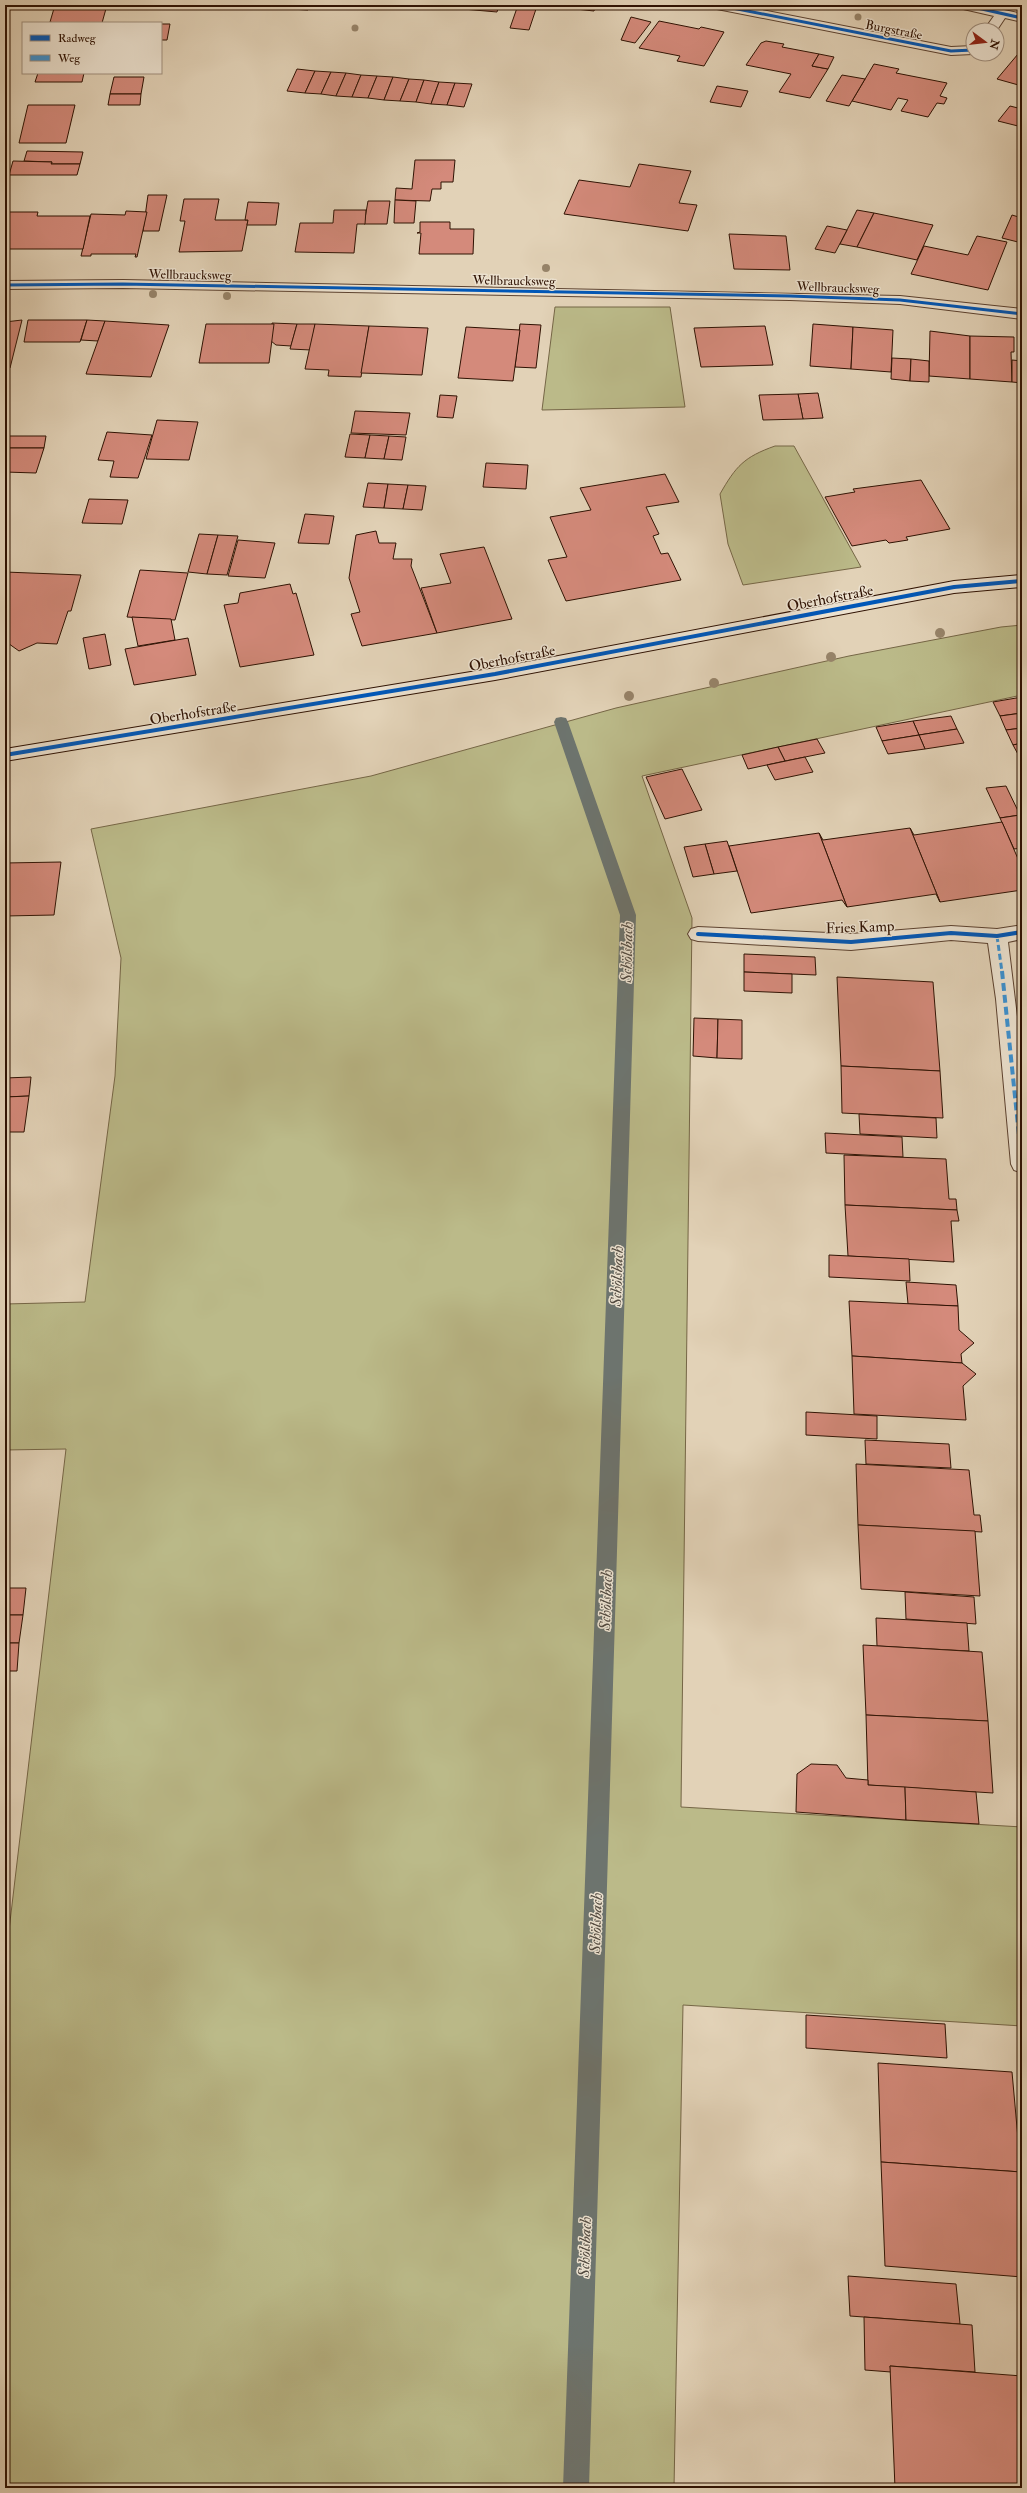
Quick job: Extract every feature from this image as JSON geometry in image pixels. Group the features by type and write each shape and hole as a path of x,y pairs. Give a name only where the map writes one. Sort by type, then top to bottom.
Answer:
{"street":[{"name":"Burgstraße","path":"717,5 951,51 965,52"},
{"path":"964,5 1022,18"},
{"path":"996,22 1002,13"},
{"name":"Wellbraucksweg","path":"5,285 146,285 790,296 900,300 1022,314"},
{"name":"Oberhofstraße","path":"5,755 495,674 954,587 1022,581"},
{"name":"Fries Kamp","path":"698,934 851,942 951,933 997,936 1022,932"},
{"path":"997,936 1006,999 1022,1164"}],"shaded area":[{"path":"555,307 670,307 685,407 542,410"},
{"path":"775,446 794,446 861,567 743,585 728,544 720,494 736,469 756,454"},
{"path":"1022,625 1022,695 642,776 692,918 681,1807 1022,1827 1022,2026 683,2005 674,2488 5,2488 5,1964 66,1449 5,1450 5,1304 85,1302 115,1076 121,958 91,829 371,776 616,708 849,656 1001,627"}],"building":[{"path":"55,5 107,5 102,22 50,22"},
{"path":"107,5 126,5 125,8 106,8"},
{"path":"292,5 310,5 308,10 290,9"},
{"path":"418,5 499,5 497,12"},
{"path":"518,5 537,6 529,30 510,28"},
{"path":"539,5 596,5 594,11"},
{"path":"631,17 651,22 635,43 621,40"},
{"path":"659,21 699,29 701,27 724,32 704,66 677,61 680,56 639,48"},
{"path":"162,24 170,24 167,40 162,40"},
{"path":"766,41 784,44 782,47 819,54 812,66 828,69 810,98 779,92 791,74 746,65 761,43"},
{"path":"819,54 834,57 828,69 812,66"},
{"path":"1018,54 1022,55 1022,86 997,79"},
{"path":"874,64 899,69 896,73 947,83 940,96 947,98 944,104 937,103 928,117 901,111 908,100 898,98 891,110 852,101"},
{"path":"297,69 315,71 305,93 287,91"},
{"path":"315,71 331,72 321,94 305,93"},
{"path":"331,72 346,73 336,96 321,94"},
{"path":"346,73 361,75 352,97 336,96"},
{"path":"38,74 84,74 82,82 35,82"},
{"path":"361,75 377,76 368,98 352,97"},
{"path":"842,75 865,79 849,106 826,101"},
{"path":"377,76 393,77 384,100 368,98"},
{"path":"114,77 144,77 141,94 110,94"},
{"path":"393,77 409,79 400,101 384,100"},
{"path":"409,79 424,80 416,102 400,101"},
{"path":"424,80 439,82 431,104 416,102"},
{"path":"439,82 455,83 447,105 431,104"},
{"path":"455,83 472,84 464,107 447,105"},
{"path":"717,86 748,91 741,107 710,102"},
{"path":"110,94 141,94 140,105 108,105"},
{"path":"28,105 75,105 66,143 19,143"},
{"path":"1010,106 1022,109 1022,127 998,121"},
{"path":"27,151 83,152 80,164 51,164 52,162 24,161"},
{"path":"415,160 455,160 453,182 441,182 441,189 432,189 430,201 395,200 396,188 412,189"},
{"path":"13,161 52,162 51,164 80,164 77,175 9,175"},
{"path":"639,164 691,171 679,203 697,205 688,231 564,214 579,180 630,187"},
{"path":"148,195 167,195 159,231 143,231"},
{"path":"184,199 219,199 215,220 248,220 242,251 179,252 185,221 180,221"},
{"path":"395,200 416,201 414,223 394,223"},
{"path":"368,201 390,201 387,224 364,224"},
{"path":"248,202 279,203 276,225 247,225 248,220 245,220"},
{"path":"334,210 366,210 365,224 357,224 354,253 295,252 300,223 333,223"},
{"path":"857,210 874,213 857,247 840,244"},
{"path":"126,211 147,212 137,257 135,257 136,254 91,254 91,256 81,256 91,214 125,215"},
{"path":"5,212 38,212 37,216 90,216 83,249 5,249"},
{"path":"874,213 933,225 917,260 857,247"},
{"path":"1012,215 1022,218 1022,243 1002,238"},
{"path":"420,222 450,222 450,229 474,229 473,254 419,254 421,233 417,233 420,232"},
{"path":"827,226 847,230 835,253 815,249"},
{"path":"729,234 786,236 790,270 734,269"},
{"path":"977,236 1007,242 988,290 911,274 924,246 968,255"},
{"path":"22,320 10,368 5,368 5,322"},
{"path":"28,320 87,320 80,342 24,342"},
{"path":"87,320 105,321 98,341 81,340"},
{"path":"105,321 169,325 151,377 86,374"},
{"path":"272,323 297,324 291,346 276,345 271,341"},
{"path":"206,324 274,324 269,363 199,363"},
{"path":"297,324 315,324 311,350 290,349"},
{"path":"315,324 369,326 361,377 328,376 329,370 305,369"},
{"path":"520,324 541,325 536,368 515,367"},
{"path":"813,324 853,327 851,369 810,366"},
{"path":"369,326 428,328 422,375 361,373"},
{"path":"765,326 773,365 701,367 694,328"},
{"path":"466,327 520,330 513,381 458,378"},
{"path":"853,327 893,330 891,372 851,369"},
{"path":"930,331 970,336 970,379 929,376"},
{"path":"970,336 1014,337 1014,352 1011,352 1012,382 970,379"},
{"path":"892,358 911,359 910,381 891,379"},
{"path":"911,359 929,361 929,382 910,381"},
{"path":"1012,360 1022,361 1022,383 1012,382"},
{"path":"818,393 823,418 803,419 798,394"},
{"path":"798,394 803,419 763,420 759,395"},
{"path":"440,395 457,396 453,418 437,417"},
{"path":"355,411 410,413 406,435 351,433"},
{"path":"157,420 198,422 189,460 146,459"},
{"path":"107,432 152,435 138,478 110,477 114,461 98,460"},
{"path":"350,434 370,435 365,458 345,457"},
{"path":"370,435 389,436 384,459 365,458"},
{"path":"6,436 46,436 44,448 5,448"},
{"path":"389,436 406,437 402,460 384,459"},
{"path":"6,448 44,448 36,473 5,472"},
{"path":"486,463 528,465 526,489 483,487"},
{"path":"665,474 679,502 646,507 659,534 653,536 661,554 668,553 681,580 566,601 548,560 567,557 550,517 591,510 580,488"},
{"path":"921,480 950,529 906,537 908,540 889,543 886,540 852,546 825,497 855,492 853,489"},
{"path":"368,483 388,484 384,508 363,507"},
{"path":"388,484 408,485 403,509 384,508"},
{"path":"408,485 426,486 422,510 403,509"},
{"path":"89,499 128,500 122,524 82,523"},
{"path":"305,514 334,516 329,544 298,543"},
{"path":"376,531 379,543 396,543 393,559 412,559 411,566 437,633 362,646 351,614 360,612 349,578 356,535"},
{"path":"199,534 218,535 207,574 188,572"},
{"path":"218,535 238,536 227,575 207,574"},
{"path":"238,540 275,543 265,578 228,576"},
{"path":"484,547 512,619 437,633 421,588 451,583 440,554"},
{"path":"140,570 188,573 175,620 127,617"},
{"path":"5,572 81,575 71,611 68,611 57,644 37,643 19,651 5,641"},
{"path":"290,584 293,594 296,593 314,655 240,667 224,605 238,603 240,593"},
{"path":"132,617 171,619 175,640 138,646"},
{"path":"105,634 111,665 89,669 83,638"},
{"path":"188,638 196,675 134,685 125,649"},
{"path":"1022,697 1022,713 1000,716 993,702"},
{"path":"1022,713 1022,728 1006,730 1000,716"},
{"path":"951,716 957,729 919,735 913,721"},
{"path":"913,721 919,735 882,741 876,727"},
{"path":"1022,728 1022,743 1013,745 1006,730"},
{"path":"957,729 964,743 925,749 919,735"},
{"path":"919,735 925,749 888,754 882,741"},
{"path":"817,739 825,753 785,761 778,747"},
{"path":"1022,743 1022,758 1020,758 1013,745"},
{"path":"778,747 785,761 748,769 742,755"},
{"path":"805,757 813,772 775,780 767,765"},
{"path":"682,769 702,810 665,819 646,777"},
{"path":"1006,786 1020,815 1000,818 986,788"},
{"path":"1020,815 1022,820 1022,848 1014,849 1000,818"},
{"path":"1002,822 1022,868 1022,890 940,902 910,828 914,835"},
{"path":"910,828 940,902 936,894 847,907 819,833 823,840"},
{"path":"819,833 847,907 842,900 751,913 729,846"},
{"path":"727,841 737,871 714,874 705,844"},
{"path":"705,844 714,874 693,877 684,847"},
{"path":"61,862 54,915 5,916 5,863"},
{"path":"744,954 815,957 816,975 744,972"},
{"path":"744,972 792,974 792,993 744,991"},
{"path":"837,977 933,982 940,1071 841,1066"},
{"path":"694,1018 718,1019 717,1058 693,1056"},
{"path":"718,1019 742,1020 742,1059 717,1058"},
{"path":"841,1066 940,1071 943,1118 842,1113"},
{"path":"31,1077 29,1096 5,1097 5,1078"},
{"path":"29,1096 24,1132 5,1132 5,1097"},
{"path":"859,1114 936,1118 937,1138 860,1134"},
{"path":"825,1133 902,1137 903,1157 826,1153"},
{"path":"844,1155 946,1159 949,1199 956,1199 957,1210 845,1205"},
{"path":"845,1205 957,1210 959,1221 951,1221 954,1262 848,1256"},
{"path":"829,1255 909,1259 910,1281 829,1277"},
{"path":"906,1282 956,1285 958,1306 908,1304"},
{"path":"849,1301 958,1306 959,1330 974,1343 961,1354 962,1363 852,1356"},
{"path":"852,1356 962,1363 976,1374 963,1386 966,1420 854,1414"},
{"path":"806,1412 877,1416 877,1439 806,1435"},
{"path":"865,1440 949,1444 951,1468 866,1464"},
{"path":"856,1464 969,1470 974,1515 980,1515 982,1532 858,1525"},
{"path":"858,1525 975,1531 980,1596 861,1589"},
{"path":"5,1588 26,1588 23,1615 5,1615"},
{"path":"905,1592 974,1597 976,1624 906,1619"},
{"path":"5,1615 23,1615 19,1643 5,1643"},
{"path":"876,1618 967,1623 969,1651 877,1646"},
{"path":"5,1643 19,1643 17,1671 5,1671"},
{"path":"863,1645 982,1652 988,1721 866,1715"},
{"path":"866,1715 988,1721 993,1793 868,1785"},
{"path":"9,1730 6,1761 5,1761 5,1731"},
{"path":"811,1764 837,1765 846,1778 868,1780 868,1785 905,1787 906,1820 796,1812 797,1774"},
{"path":"905,1787 976,1792 979,1824 906,1820"},
{"path":"806,2015 945,2024 947,2058 806,2048"},
{"path":"878,2063 1012,2072 1021,2172 881,2162"},
{"path":"881,2162 1021,2172 1022,2277 885,2266"},
{"path":"848,2276 956,2284 960,2324 850,2316"},
{"path":"864,2317 972,2325 975,2372 890,2366 891,2372 865,2370"},
{"path":"890,2366 1022,2376 1022,2488 895,2488"}],"waterway":[{"name":"Schölsbach","path":"561,722 628,915 576,2488"}],"marked path":[{"path":"997,936 1006,999 1022,1164"}],"cycle path":[{"path":"717,5 951,51 965,52"},
{"path":"964,5 1022,18"},
{"path":"5,285 123,284 790,296 900,300 1022,314"},
{"path":"5,755 495,674 954,587 1022,581"},
{"path":"698,934 851,942 951,933 997,936 1022,932"}]}
